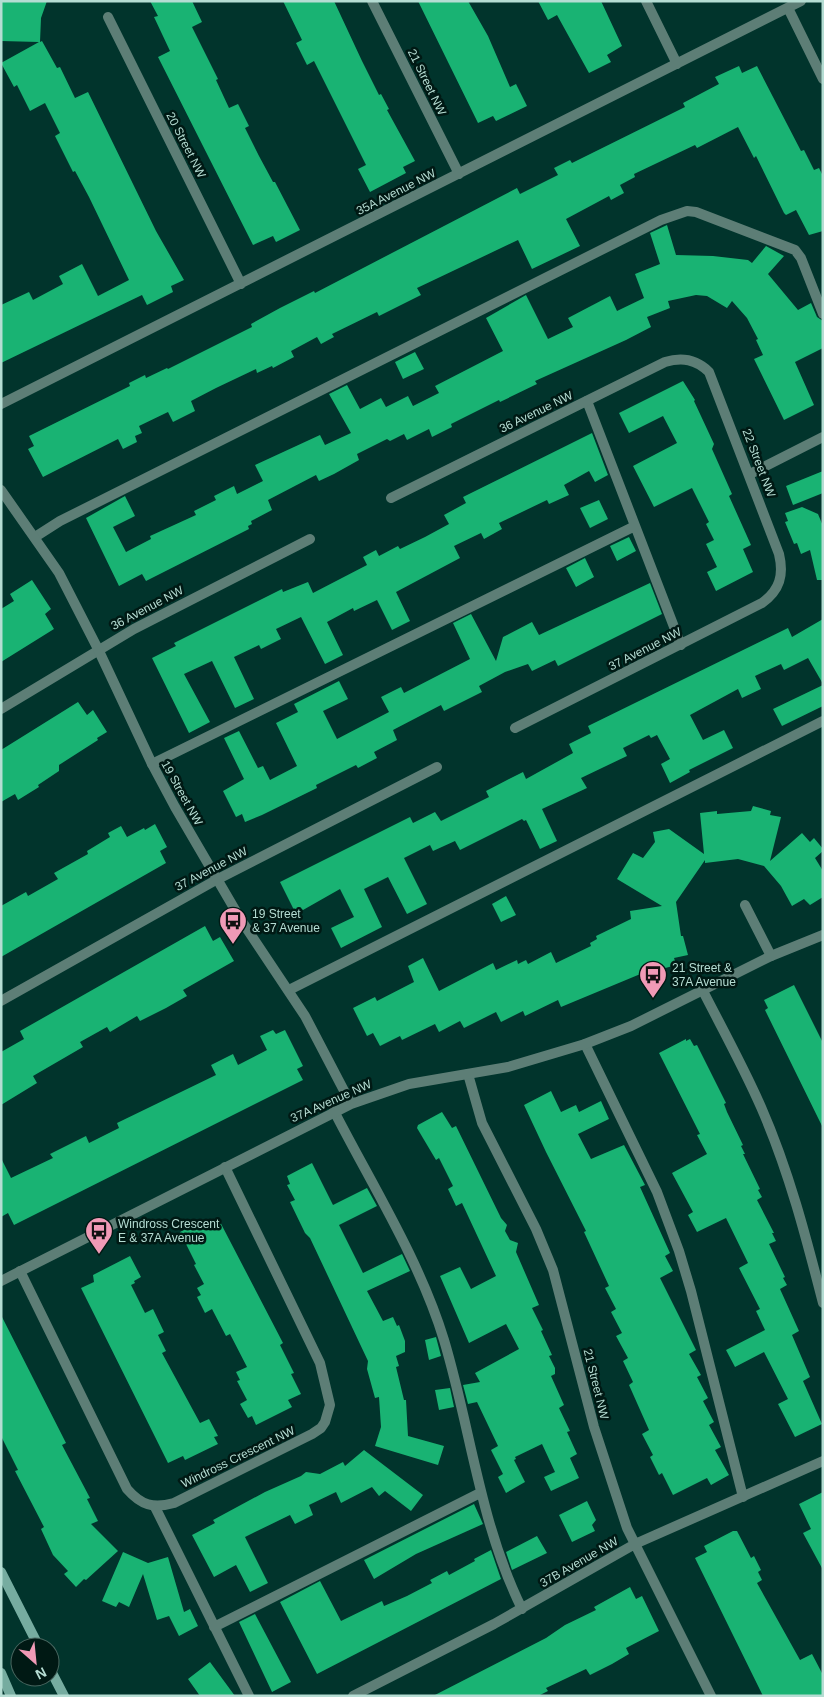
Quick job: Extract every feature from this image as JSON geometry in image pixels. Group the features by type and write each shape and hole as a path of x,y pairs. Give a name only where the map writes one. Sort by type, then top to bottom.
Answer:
{"main road":[{"path":"1,1572 34,1637"},
{"path":"1,1673 12,1696"}],"street":[{"name":"21 Street NW","path":"372,1 459,174"},
{"path":"646,1 677,64"},
{"name":"35A Avenue NW","path":"1,404 801,1"},
{"path":"788,8 823,80"},
{"name":"20 Street NW","path":"108,17 241,284"},
{"path":"35,537 60,521 661,220 677,214 696,212 795,250 801,258 823,314"},
{"name":"36 Avenue NW","path":"391,498 665,362 684,359 695,361"},
{"name":"22 Street NW","path":"695,361 703,366 712,376 750,474 779,554 782,575 780,583"},
{"path":"587,401 681,645"},
{"path":"750,474 823,437"},
{"name":"19 Street NW","path":"1,490 59,573 98,649 152,764 216,880 252,938 289,990 351,1104"},
{"path":"152,764 635,526"},
{"name":"36 Avenue NW","path":"1,710 98,649 310,539"},
{"name":"37 Avenue NW","path":"515,728 762,603 770,597 780,583"},
{"path":"289,990 823,721"},
{"name":"37 Avenue NW","path":"1,1001 216,880 437,766"},
{"path":"745,905 771,956"},
{"name":"37A Avenue NW","path":"1,1280 351,1104 409,1084 508,1067 585,1044 631,1026 771,956 823,935"},
{"path":"703,991 750,1084 770,1129 796,1201 823,1303"},
{"path":"585,1044 657,1192 679,1251 691,1291 743,1497"},
{"name":"21 Street NW","path":"468,1074 482,1123 536,1229 553,1270 594,1427 616,1496 635,1544 711,1696"},
{"path":"334,1112 413,1263 438,1324 451,1366 480,1493 513,1591 522,1609"},
{"name":"Windross Crescent NW","path":"154,1507 174,1503 312,1434 321,1428 328,1415 330,1405 320,1364 225,1167"},
{"path":"20,1271 127,1489 141,1502 154,1507 249,1696"},
{"name":"37B Avenue NW","path":"353,1696 522,1609 635,1544 823,1461"},
{"path":"214,1627 480,1493"}],"building":[{"path":"1,1 47,1 41,18 40,42 42,41 57,68 60,67 75,98 88,92 156,231 184,280 171,286 173,292 147,305 142,295 1,363 1,305 29,292 33,300 63,284 59,276 82,264 98,296 129,280 89,197 75,171 73,172 55,136 60,133 45,103 30,111 17,85 14,87 1,63 39,42 1,41"},
{"path":"150,1 192,1 202,22 192,27 218,79 216,80 229,108 238,104 249,126 245,128 300,230 276,242 273,236 253,245 158,57 170,51 154,17 158,16"},
{"path":"283,1 334,1 379,95 381,94 389,109 387,110 415,161 403,167 406,173 370,192 358,169 366,165 314,61 307,65 296,43 302,40"},
{"path":"418,1 468,1 488,36 510,87 516,84 527,106 496,121 493,116 478,123"},
{"path":"538,1 601,1 622,46 607,55 611,62 589,73 557,15 548,20"},
{"path":"739,66 742,73 757,66 801,151 804,150 814,170 819,168 823,176 823,231 809,235 796,210 786,215 784,213 756,156 754,158 738,127 697,148 695,145 634,174 635,177 620,185 624,193 611,200 609,196 566,219 580,246 532,269 518,240 417,288 421,295 379,316 377,312 332,334 334,337 321,344 317,337 291,351 294,357 273,368 272,366 257,373 256,369 191,401 195,411 173,422 168,412 139,426 142,433 135,436 137,442 123,449 118,439 43,477 28,449 34,446 29,436 130,386 129,383 145,375 146,378 168,369 252,327 251,324 280,308 314,291 315,293 517,188 520,194 558,175 554,168 570,160 572,163 685,107 683,103 719,84 715,77"},
{"path":"667,225 676,255 713,256 748,260 752,263 766,246 784,256 768,274 798,310 811,303 817,317 823,321 823,348 795,362 814,405 784,420 754,359 763,355 756,340 758,339 747,318 732,301 727,308 707,296 696,295 668,301 670,308 647,317 651,327 626,340 535,381 537,384 500,402 499,400 451,424 452,427 432,437 429,429 407,440 404,434 390,441 387,439 357,454 359,460 334,474 319,481 316,475 268,500 272,510 251,521 252,524 248,526 249,529 146,581 142,574 119,586 86,518 125,496 135,516 113,527 126,552 151,539 150,536 196,515 194,511 216,500 214,496 234,486 237,494 263,481 255,465 320,435 325,445 351,433 329,394 347,385 360,409 381,398 386,407 408,396 413,406 439,393 435,386 503,351 486,318 526,295 548,339 573,327 568,318 610,296 617,311 644,298 635,274 660,264 650,233"},
{"path":"415,352 424,369 403,379 395,362"},
{"path":"683,381 695,400 714,444 712,449 732,494 729,496 751,545 743,549 753,572 716,591 707,572 717,567 706,544 714,540 706,524 709,522 692,488 654,507 633,466 677,443 663,416 629,433 619,413"},
{"path":"592,433 608,475 595,482 589,471 564,485 569,495 549,504 547,500 499,523 502,529 484,539 481,533 454,546 460,558 396,592 410,621 392,630 377,600 354,611 353,608 327,622 343,655 325,664 301,617 276,629 281,639 261,649 259,645 234,657 254,699 235,708 212,661 184,674 210,722 189,733 152,658 176,646 174,643 282,589 283,592 308,582 313,593 367,565 363,557 376,550 379,556 398,546 400,549 425,537 449,524 444,515 466,503 463,497"},
{"path":"823,471 823,493 793,505 786,486"},
{"path":"599,500 608,519 590,528 580,508"},
{"path":"802,507 818,514 823,526 823,580 817,580 810,550 801,554 797,543 794,544 785,522 788,521 785,513"},
{"path":"629,537 636,551 617,561 610,546"},
{"path":"585,558 594,577 576,587 566,568"},
{"path":"32,580 51,609 45,614 54,629 1,662 1,609 14,601 10,594"},
{"path":"650,583 662,614 558,666 555,660 532,671 528,664 505,672 479,686 482,692 444,711 441,705 393,730 397,740 374,752 377,758 358,768 356,765 316,785 317,788 262,815 245,822 242,814 236,817 223,791 244,779 224,738 239,731 258,768 263,766 270,780 297,766 276,723 298,712 294,704 339,681 348,699 323,711 337,739 389,712 381,697 401,687 404,693 470,659 453,623 471,614 496,661 503,637 532,622 539,635"},
{"path":"823,619 823,684 808,658 784,670 781,664 755,676 761,689 742,698 738,689 690,715 703,740 724,730 733,748 689,770 690,772 670,783 661,764 670,759 657,735 651,738 649,735 623,748 627,756 581,778 587,788 542,809 557,841 540,849 526,820 522,819 460,850 455,841 433,851 430,845 404,858 427,904 407,914 388,877 364,889 382,927 341,948 331,928 354,917 340,889 296,914 280,882 410,817 413,823 435,812 441,821 489,797 486,791 509,779 523,772 526,779 573,753 569,744 591,733 588,726 788,628 792,637"},
{"path":"823,685 823,706 782,726 773,709"},
{"path":"78,702 87,715 93,710 107,732 59,765 59,771 38,785 39,787 18,800 15,794 1,802 1,750"},
{"path":"753,806 771,811 770,815 781,817 770,861 802,833 810,842 814,838 823,849 815,858 823,871 823,897 810,905 804,899 792,906 781,886 764,866 738,859 705,863 705,860 676,902 681,936 683,936 688,955 674,958 676,964 673,966 638,975 561,1007 558,1000 525,1016 523,1011 501,1022 496,1012 464,1028 460,1021 439,1032 435,1024 402,1040 400,1036 380,1046 373,1033 367,1036 353,1008 375,997 377,1001 414,982 408,966 423,958 439,991 493,963 496,970 517,960 518,964 526,960 528,964 551,952 556,963 591,946 590,943 597,939 596,936 631,919 630,911 662,906 617,879 633,853 643,858 655,842 653,832 669,829 704,854 700,813 717,811 717,814 751,811"},
{"path":"155,824 167,847 160,851 166,863 1,957 1,906 26,892 28,896 58,879 54,873 88,854 87,851 110,837 108,833 121,826 127,837"},
{"path":"506,896 516,915 501,922 492,904"},
{"path":"205,926 213,941 220,937 234,961 183,990 187,996 166,1008 140,1021 137,1016 110,1032 107,1027 80,1042 83,1047 33,1076 37,1083 1,1105 1,1052 24,1039 20,1031"},
{"path":"794,985 823,1043 823,1128 765,1010 768,1008 764,1000"},
{"path":"273,1030 276,1034 285,1030 303,1066 297,1069 303,1080 14,1225 8,1213 1,1217 1,1158 11,1178 53,1158 50,1154 86,1136 89,1143 119,1128 117,1123 216,1075 211,1065 233,1054 238,1065 267,1050 260,1036"},
{"path":"686,1039 686,1041 690,1039 694,1046 697,1045 726,1103 724,1104 727,1112 743,1145 741,1146 745,1154 743,1154 760,1189 758,1190 762,1197 757,1200 774,1233 772,1233 776,1241 769,1244 787,1285 780,1289 799,1331 792,1335 810,1377 803,1381 822,1424 795,1437 778,1404 788,1399 764,1352 735,1367 726,1350 765,1330 756,1311 760,1309 739,1268 748,1263 726,1218 697,1232 688,1215 693,1212 672,1173 707,1154 697,1135 700,1134 659,1053"},
{"path":"551,1091 561,1112 576,1105 579,1112 601,1101 609,1119 578,1134 591,1159 624,1145 645,1185 640,1187 670,1253 665,1256 673,1271 660,1278 696,1350 689,1354 701,1375 697,1377 708,1398 703,1401 714,1422 709,1425 721,1447 715,1450 729,1475 711,1485 707,1478 673,1495 662,1473 659,1475 650,1457 653,1455 642,1434 649,1430 629,1385 633,1382 623,1361 628,1358 616,1336 622,1333 611,1312 616,1309 605,1288 609,1286 584,1232 586,1231 524,1105"},
{"path":"442,1112 452,1128 456,1126 501,1218 507,1225 505,1231 510,1240 518,1243 516,1252 539,1305 532,1308 543,1330 541,1331 552,1355 549,1356 555,1368 555,1374 551,1376 564,1405 559,1408 570,1431 567,1432 577,1454 570,1458 579,1478 551,1491 544,1477 555,1472 542,1444 515,1457 516,1459 514,1460 525,1482 506,1493 498,1477 503,1474 491,1450 498,1446 477,1402 468,1404 463,1385 480,1382 475,1373 519,1349 506,1324 469,1343 440,1276 460,1267 471,1289 496,1276 462,1203 456,1206 448,1189 453,1186 439,1158 436,1160 417,1128 418,1125"},
{"path":"312,1163 333,1205 367,1188 377,1206 339,1225 363,1273 402,1254 410,1271 367,1291 383,1321 393,1317 397,1326 399,1325 405,1341 405,1352 396,1356 399,1366 396,1367 404,1400 406,1400 408,1436 444,1446 438,1465 375,1446 381,1427 379,1397 375,1398 367,1369 368,1361 310,1238 305,1233 290,1202 295,1200 287,1185 290,1184 287,1176"},
{"path":"218,1218 283,1343 280,1345 294,1373 291,1374 301,1394 288,1400 292,1407 256,1425 252,1416 248,1418 240,1404 247,1400 237,1381 240,1380 236,1372 247,1367 230,1334 226,1336 212,1309 205,1313 197,1297 201,1295 197,1288 204,1284 180,1232 201,1221 203,1226"},
{"path":"130,1256 141,1277 131,1285 145,1313 153,1309 164,1332 158,1335 166,1351 162,1353 200,1423 209,1419 218,1436 214,1437 218,1444 185,1460 183,1456 168,1463 81,1288 94,1282 93,1275"},
{"path":"1,1315 66,1443 62,1445 90,1498 87,1499 98,1521 91,1524 118,1551 76,1587 64,1574 68,1571 53,1555 41,1529 44,1527 15,1471 18,1470 1,1436"},
{"path":"436,1337 441,1356 429,1360 425,1340"},
{"path":"450,1388 454,1407 439,1410 435,1390"},
{"path":"364,1450 423,1495 411,1511 385,1491 379,1496 372,1487 341,1503 336,1492 309,1505 313,1515 295,1524 290,1515 245,1537 268,1583 250,1592 236,1565 214,1577 192,1535 215,1523 213,1520 265,1492 306,1472 320,1474 343,1462 345,1466"},
{"path":"823,1492 823,1570 803,1533 811,1529 799,1504"},
{"path":"587,1501 596,1520 592,1525 595,1531 572,1542 559,1515"},
{"path":"474,1504 483,1524 416,1554 374,1579 364,1560"},
{"path":"733,1531 737,1531 751,1558 754,1556 761,1570 758,1572 762,1580 757,1583 800,1660 812,1654 823,1675 823,1696 763,1696 695,1558 707,1552 704,1546"},
{"path":"537,1536 547,1553 512,1570 506,1552"},
{"path":"491,1550 501,1579 317,1674 280,1602 320,1581 341,1621 382,1601 384,1606 407,1596 432,1583 430,1580 447,1571 449,1575"},
{"path":"123,1552 148,1563 168,1557 184,1612 190,1609 198,1626 179,1636 169,1616 157,1620 143,1574 129,1607 119,1602 116,1607 102,1601"},
{"path":"630,1587 636,1599 642,1596 659,1631 626,1648 629,1654 612,1664 590,1675 586,1669 546,1688 548,1691 538,1696 433,1696 546,1638 565,1625 596,1610 594,1607"},
{"path":"255,1614 291,1682 272,1692 239,1622"},
{"path":"210,1662 235,1696 200,1696 188,1679"}],"place":[{"name":"19 Street & 37 Avenue","path":"233,945"},
{"name":"21 Street & 37A Avenue","path":"653,999"},
{"name":"Windross Crescent E & 37A Avenue","path":"99,1255"}]}
